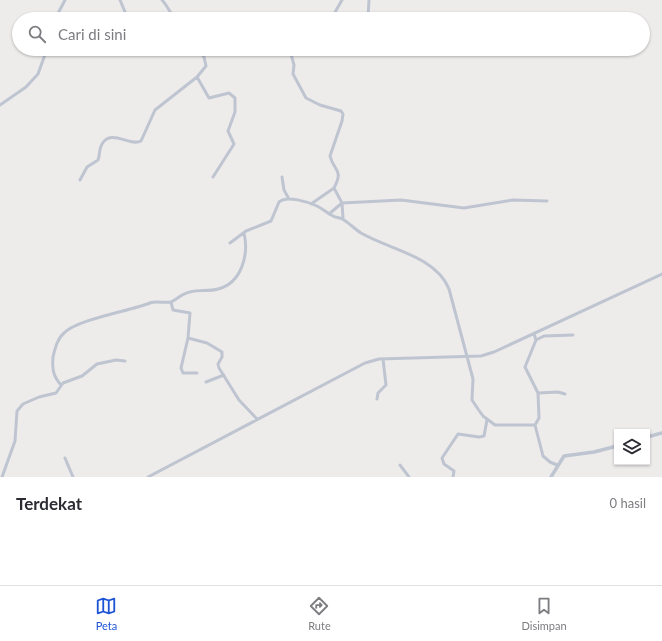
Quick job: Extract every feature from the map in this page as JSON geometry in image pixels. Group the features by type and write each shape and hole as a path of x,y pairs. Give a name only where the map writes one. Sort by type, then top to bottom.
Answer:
{"street":[{"path":"59,12 65,0"},
{"path":"120,0 125,12"},
{"path":"162,0 169,7 171,12"},
{"path":"335,12 342,0"},
{"path":"368,12 369,0"},
{"path":"0,105 26,87 38,74 44,56"},
{"path":"80,180 87,167 98,160 101,145 105,141 115,138 135,143 141,141 155,110 197,77 206,66 203,56"},
{"path":"292,56 294,65 293,74 306,98 343,114 342,121 330,153 330,159 339,175 334,188 310,204"},
{"path":"197,77 210,99 229,93 235,98 235,112 228,131 234,144 213,177"},
{"path":"282,177 284,190 289,199"},
{"path":"334,188 342,203 342,218"},
{"path":"230,243 244,233 270,222 279,202 289,199 310,204 329,214 342,218 360,233 413,255 432,268 445,281 449,289 473,379 472,400 487,420 499,426 536,425"},
{"path":"329,214 342,203 402,200 464,208 521,200 546,201"},
{"path":"61,385 54,376 52,367 58,342 65,332 72,327 123,310 146,306 150,303 171,302 188,292 217,290 228,284 239,272 244,261 246,246 244,233"},
{"path":"148,477 365,363 383,359 467,358 481,356 494,352 534,334 662,274"},
{"path":"171,302 173,310 190,313 188,338 181,368 184,372 196,373"},
{"path":"534,334 536,340 525,367 538,393 539,418 536,425 545,459 557,465"},
{"path":"536,340 544,336 573,335"},
{"path":"188,338 208,343 222,352 222,357 218,365 239,400 257,419"},
{"path":"377,399 378,393 386,385 383,359"},
{"path":"2,477 15,440 17,411 20,407 29,401 56,393 61,385 78,378 97,364 116,360 126,361"},
{"path":"206,382 224,374"},
{"path":"538,393 558,392 565,394"},
{"path":"453,477 454,471 444,464 442,458 458,434 479,437 484,436 487,420"},
{"path":"650,436 662,433"},
{"path":"551,477 561,458 567,454 594,452 614,447"},
{"path":"65,458 73,477"},
{"path":"400,465 409,477"}]}
